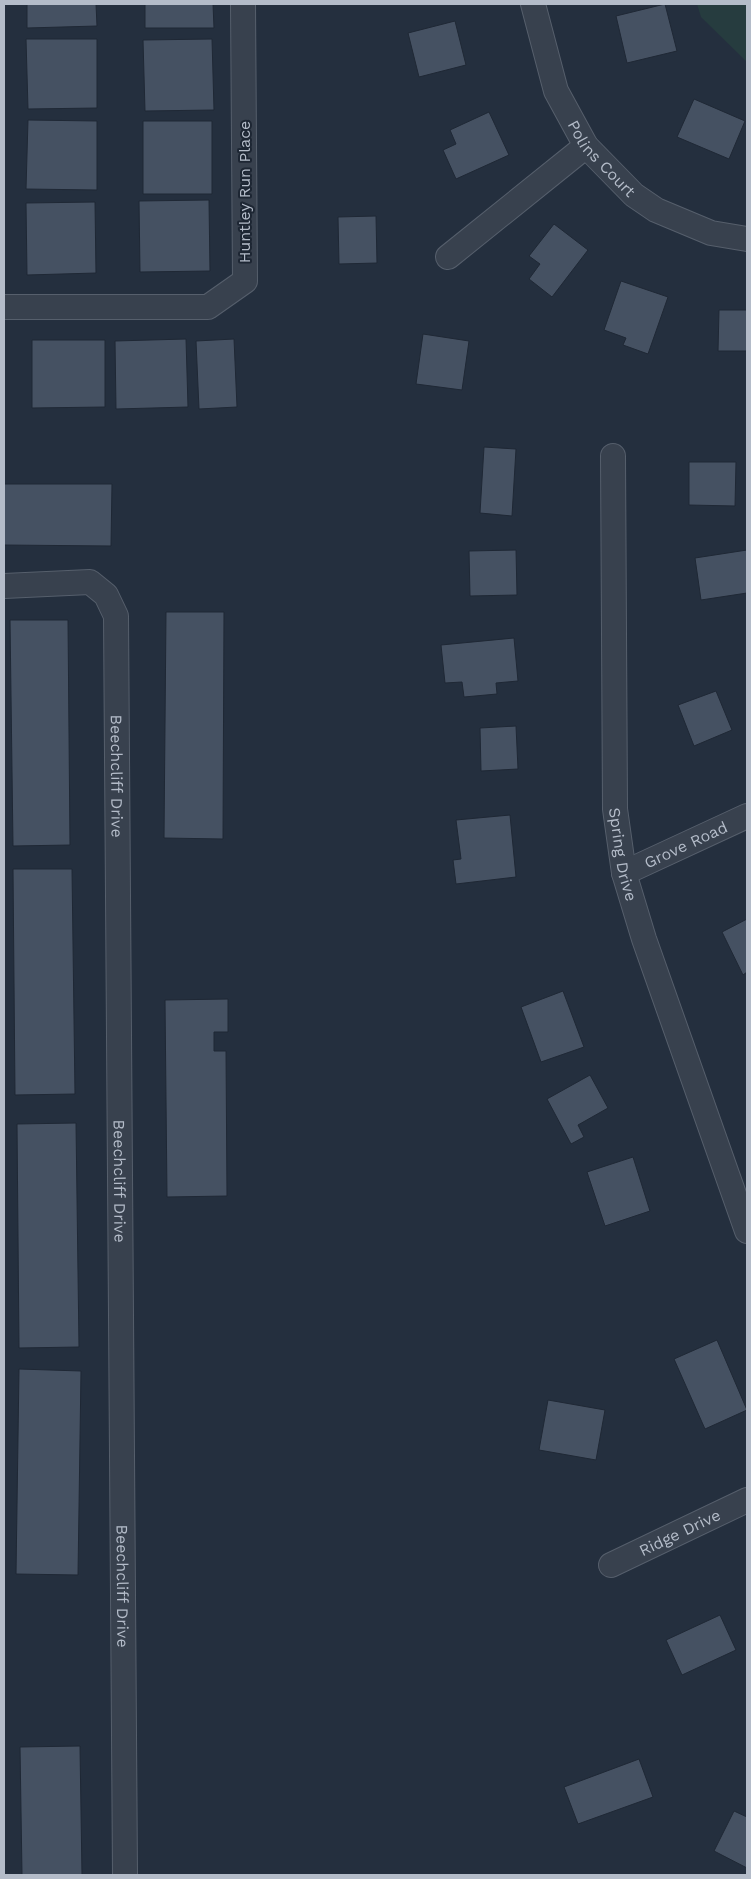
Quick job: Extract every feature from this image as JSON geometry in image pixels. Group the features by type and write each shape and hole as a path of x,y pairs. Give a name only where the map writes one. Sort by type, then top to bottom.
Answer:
{"street":[{"name":"Huntley Run Place","path":"4,307 208,307 245,281 243,4"},
{"name":"Polins Court","path":"533,4 556,91 586,146 634,195 656,210 711,233 747,239"},
{"path":"448,257 586,146"},
{"name":"Spring Drive","path":"613,456 614,809 624,874 644,940 747,1231"},
{"name":"Beechcliff Drive","path":"4,586 90,582 106,595 116,616 125,1875"},
{"name":"Grove Road","path":"624,874 747,816"},
{"name":"Ridge Drive","path":"612,1565 747,1500"}],"green space":[{"path":"697,4 747,4 747,62 701,17"}],"building":[{"path":"27,4 96,4 97,26 27,28"},
{"path":"145,4 213,4 214,28 145,28"},
{"path":"665,4 677,51 627,63 616,16"},
{"path":"455,21 466,65 419,77 408,33"},
{"path":"26,39 97,39 97,108 28,109"},
{"path":"212,39 214,110 145,111 143,40"},
{"path":"694,99 745,121 729,159 677,137"},
{"path":"489,112 509,155 456,179 443,150 456,144 450,130"},
{"path":"28,120 97,121 97,190 26,189"},
{"path":"143,121 212,121 212,194 143,194"},
{"path":"209,200 210,271 140,272 139,201"},
{"path":"95,202 96,273 27,275 26,203"},
{"path":"376,216 377,263 339,264 338,217"},
{"path":"554,224 588,250 552,297 529,279 540,264 529,256"},
{"path":"621,281 668,297 648,354 623,345 626,338 604,330"},
{"path":"719,310 747,310 747,351 718,351"},
{"path":"423,334 469,341 462,390 416,384"},
{"path":"186,339 188,407 116,409 115,341"},
{"path":"234,339 237,407 199,409 196,341"},
{"path":"32,340 105,340 105,407 32,408"},
{"path":"484,447 516,449 512,516 480,513"},
{"path":"689,462 736,462 735,506 689,505"},
{"path":"4,484 112,484 111,546 4,545"},
{"path":"516,550 517,595 470,596 469,551"},
{"path":"747,550 747,593 701,600 695,558"},
{"path":"166,612 224,612 223,839 164,838"},
{"path":"10,620 68,620 70,845 13,846"},
{"path":"514,638 518,681 496,683 497,694 464,697 462,682 445,683 441,645"},
{"path":"716,691 732,730 694,746 678,705"},
{"path":"516,726 518,769 481,771 480,728"},
{"path":"510,815 516,877 456,884 453,860 461,859 456,820"},
{"path":"13,869 72,869 75,1094 15,1095"},
{"path":"747,919 747,972 743,975 722,932"},
{"path":"563,991 584,1047 541,1062 521,1007"},
{"path":"228,999 228,1032 214,1032 214,1051 226,1051 227,1196 167,1197 165,1000"},
{"path":"590,1075 608,1108 578,1125 584,1137 571,1144 547,1099"},
{"path":"76,1123 79,1347 19,1348 17,1124"},
{"path":"633,1157 650,1211 605,1226 587,1172"},
{"path":"717,1340 747,1410 705,1429 674,1359"},
{"path":"19,1369 81,1371 78,1575 16,1574"},
{"path":"548,1400 605,1410 596,1460 539,1450"},
{"path":"720,1615 736,1650 682,1675 666,1640"},
{"path":"80,1746 82,1875 22,1875 20,1747"},
{"path":"639,1759 653,1797 578,1824 564,1787"},
{"path":"734,1811 747,1817 747,1868 714,1851"}]}
